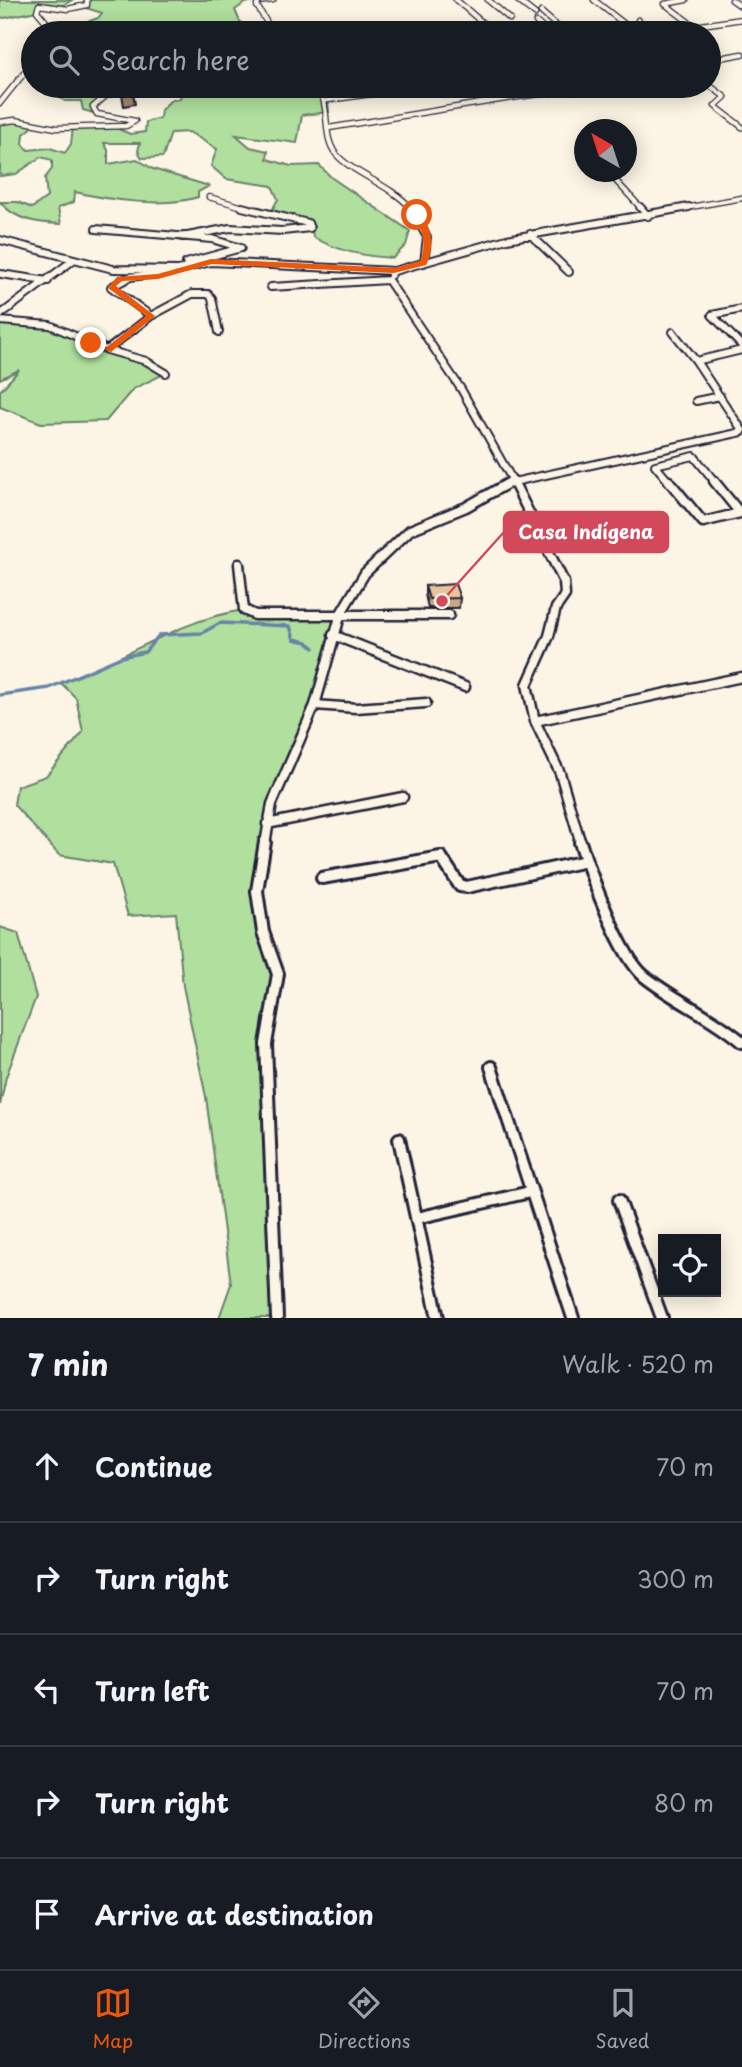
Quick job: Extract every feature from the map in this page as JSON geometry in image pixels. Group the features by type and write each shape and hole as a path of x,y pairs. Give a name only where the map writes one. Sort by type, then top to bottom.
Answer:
{"street":[{"path":"46,21 37,11 39,5 74,9 87,5 87,0"},
{"path":"266,21 257,6 259,1 273,0"},
{"path":"456,0 480,21"},
{"path":"488,0 510,19"},
{"path":"517,0 535,14"},
{"path":"594,0 621,21"},
{"path":"685,21 664,4 686,0"},
{"path":"732,0 742,7"},
{"path":"541,12 551,21"},
{"path":"721,22 742,19"},
{"path":"721,58 742,54"},
{"path":"0,103 21,77"},
{"path":"721,94 725,97 715,106 742,127"},
{"path":"0,122 15,120 55,128 126,126 135,121 97,114 93,107 104,98"},
{"path":"342,98 328,100 329,140 338,156 385,186 423,221 428,252 424,263"},
{"path":"329,128 512,98"},
{"path":"617,182 648,216"},
{"path":"182,236 230,228 283,231 310,228 311,225 209,197"},
{"path":"151,316 122,298 111,287 113,283 211,262 394,271 530,234 742,198"},
{"path":"0,240 72,261 113,269 178,270 200,258 241,248 212,239 96,229"},
{"path":"530,234 569,272"},
{"path":"428,252 438,260"},
{"path":"0,315 72,261"},
{"path":"388,280 394,271"},
{"path":"1,274 48,281"},
{"path":"271,287 388,280"},
{"path":"388,280 423,325 512,481 564,582 565,595 556,608 550,636 527,685 535,721 560,773 586,861 629,959 644,976 725,1027 742,1042"},
{"path":"107,350 151,316 192,294 208,294 212,298 219,332"},
{"path":"696,361 742,348 712,315 742,309"},
{"path":"0,321 50,325 107,350 146,361 166,373"},
{"path":"277,1318 266,1044 278,974 263,932 257,891 267,824 284,769 315,705 341,613 365,573 410,530 466,507 512,481 742,431 696,361 673,332"},
{"path":"696,401 720,396"},
{"path":"664,449 675,460"},
{"path":"694,456 740,513 703,522 655,465 675,460 694,456"},
{"path":"239,564 241,602 244,610 255,615 449,615"},
{"path":"333,635 465,687"},
{"path":"535,721 742,677"},
{"path":"315,705 356,708 426,703"},
{"path":"267,824 403,797"},
{"path":"322,878 441,857 460,886 467,887 586,861"},
{"path":"491,1067 573,1318"},
{"path":"399,1139 438,1318"},
{"path":"417,1218 530,1192"},
{"path":"619,1200 662,1318"}],"green space":[{"path":"0,0 72,0 58,8 50,4 39,5 37,11 4,18 0,17"},
{"path":"87,0 259,0 245,3 235,10 240,21 90,21 102,13 83,7"},
{"path":"60,98 104,98 93,107 97,114 83,110 81,101 65,101"},
{"path":"326,98 329,112 302,115 297,143 236,135 250,147 268,151 267,159 291,166 319,165 332,178 410,231 406,245 393,258 342,250 313,237 311,225 270,214 278,199 272,186 226,179 211,166 217,149 189,132 171,133 163,157 142,158 138,151 140,143 104,143 108,150 108,164 137,159 153,169 209,186 198,192 198,197 154,202 104,198 75,192 74,202 58,208 61,224 36,222 20,217 0,202 18,202 32,208 47,197 45,178 52,169 52,160 41,157 16,174 0,176 0,122 15,120 34,126 24,134 23,144 28,150 50,148 65,153 71,144 73,127 109,125 130,134 145,132 146,122 160,118 161,110 171,100"},
{"path":"0,321 64,331 128,353 166,373 133,389 106,421 41,423 0,407 0,391 19,370 0,379"},
{"path":"244,610 255,615 341,613 315,705 272,804 257,891 278,974 266,1044 277,1318 219,1318 231,1284 206,1097 183,986 176,913 128,916 113,864 59,855 14,805 17,786 46,776 83,732 76,698 61,683 174,631 220,615"},
{"path":"0,927 18,933 36,997 6,1077 0,1105"}],"building":[{"path":"455,584 460,598 429,599 425,586"}],"waterway":[{"path":"0,695 49,688 121,657 145,652 159,635 202,633 220,623 290,626 294,639 307,642 314,648"}],"place":[{"name":"Casa Indígena","path":"442,601"}],"route":[{"path":"91,343 107,350 151,316 122,298 111,287 120,279 158,276 211,262 394,271 424,263 428,252 427,233 423,221 417,215"}]}
